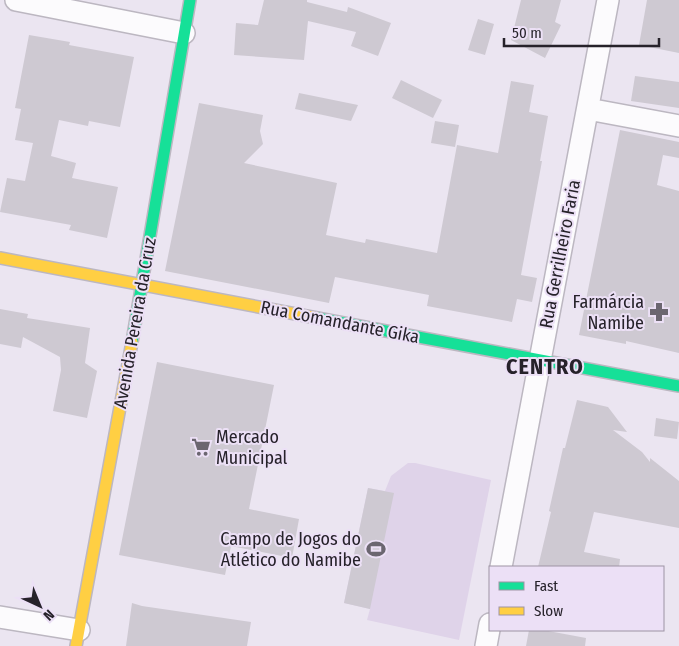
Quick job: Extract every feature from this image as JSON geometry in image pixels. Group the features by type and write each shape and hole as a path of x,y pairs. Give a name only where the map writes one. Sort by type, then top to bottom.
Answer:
{"street":[{"path":"16,0 184,33"},
{"name":"Avenida Pereira da Cruz","path":"78,638 142,285 190,0"},
{"name":"Rua Gerrilheiro Faria","path":"501,566 608,0"},
{"path":"588,109 679,126"},
{"name":"Rua Comandante Gika","path":"0,258 679,386"},
{"path":"0,617 78,638"},
{"path":"486,646 489,630"}],"shaded area":[{"path":"408,463 491,480 459,640 367,620 370,609 344,603 368,488 385,491 391,476"}],"building":[{"path":"264,0 307,0 307,2 347,12 348,7 391,23 378,56 351,46 356,32 308,21 304,60 234,55 236,23 258,25"},
{"path":"521,0 561,0 555,22 561,25 545,58 511,40"},
{"path":"647,0 679,0 679,53 639,45"},
{"path":"478,19 494,24 485,55 468,50"},
{"path":"29,35 70,42 69,45 134,57 120,127 89,121 88,126 59,120 51,156 76,163 72,178 118,187 107,238 69,230 71,225 0,212 7,178 25,181 33,143 15,140 21,109 15,108"},
{"path":"635,76 679,82 679,108 631,101"},
{"path":"401,80 442,100 433,118 392,98"},
{"path":"511,81 534,85 529,112 548,116 540,161 542,161 521,275 537,278 532,302 517,299 512,322 427,306 429,295 335,277 329,303 165,271 199,103 263,115 260,131 263,144 244,163 337,183 326,235 365,243 366,239 437,253 457,145 498,153"},
{"path":"299,93 358,105 351,121 295,109"},
{"path":"435,121 459,125 455,147 431,143"},
{"path":"620,130 679,142 679,158 663,155 657,185 679,191 679,353 626,341 626,344 579,335"},
{"path":"0,309 28,314 27,318 90,328 85,363 97,371 87,418 53,411 61,370 60,357 23,337 21,348 0,344"},
{"name":"Mercado Municipal","path":"157,362 274,385 249,509 299,519 292,558 231,546 225,575 119,555"},
{"path":"577,400 608,407 627,432 613,430 642,452 650,462 650,458 679,481 679,528 594,512 584,552 620,559 619,566 538,566 563,448 565,448"},
{"path":"656,418 679,422 677,439 654,436"},
{"path":"368,488 394,493 370,609 344,603"},
{"path":"132,603 251,622 247,646 126,646"},
{"path":"529,631 548,631 586,638 585,646 526,646"}],"traffic: fast":[{"path":"132,342 190,0"},
{"path":"317,318 679,386"}],"traffic: slow":[{"path":"0,258 317,318"},
{"path":"76,646 132,342"}],"place":[{"name":"Farmárcia Namibe","path":"659,312"},
{"name":"Mercado Municipal","path":"201,447"},
{"name":"Campo de Jogos do Atlético do Namibe","path":"376,549"}],"district":[{"name":"CENTRO","path":"545,366"}]}
